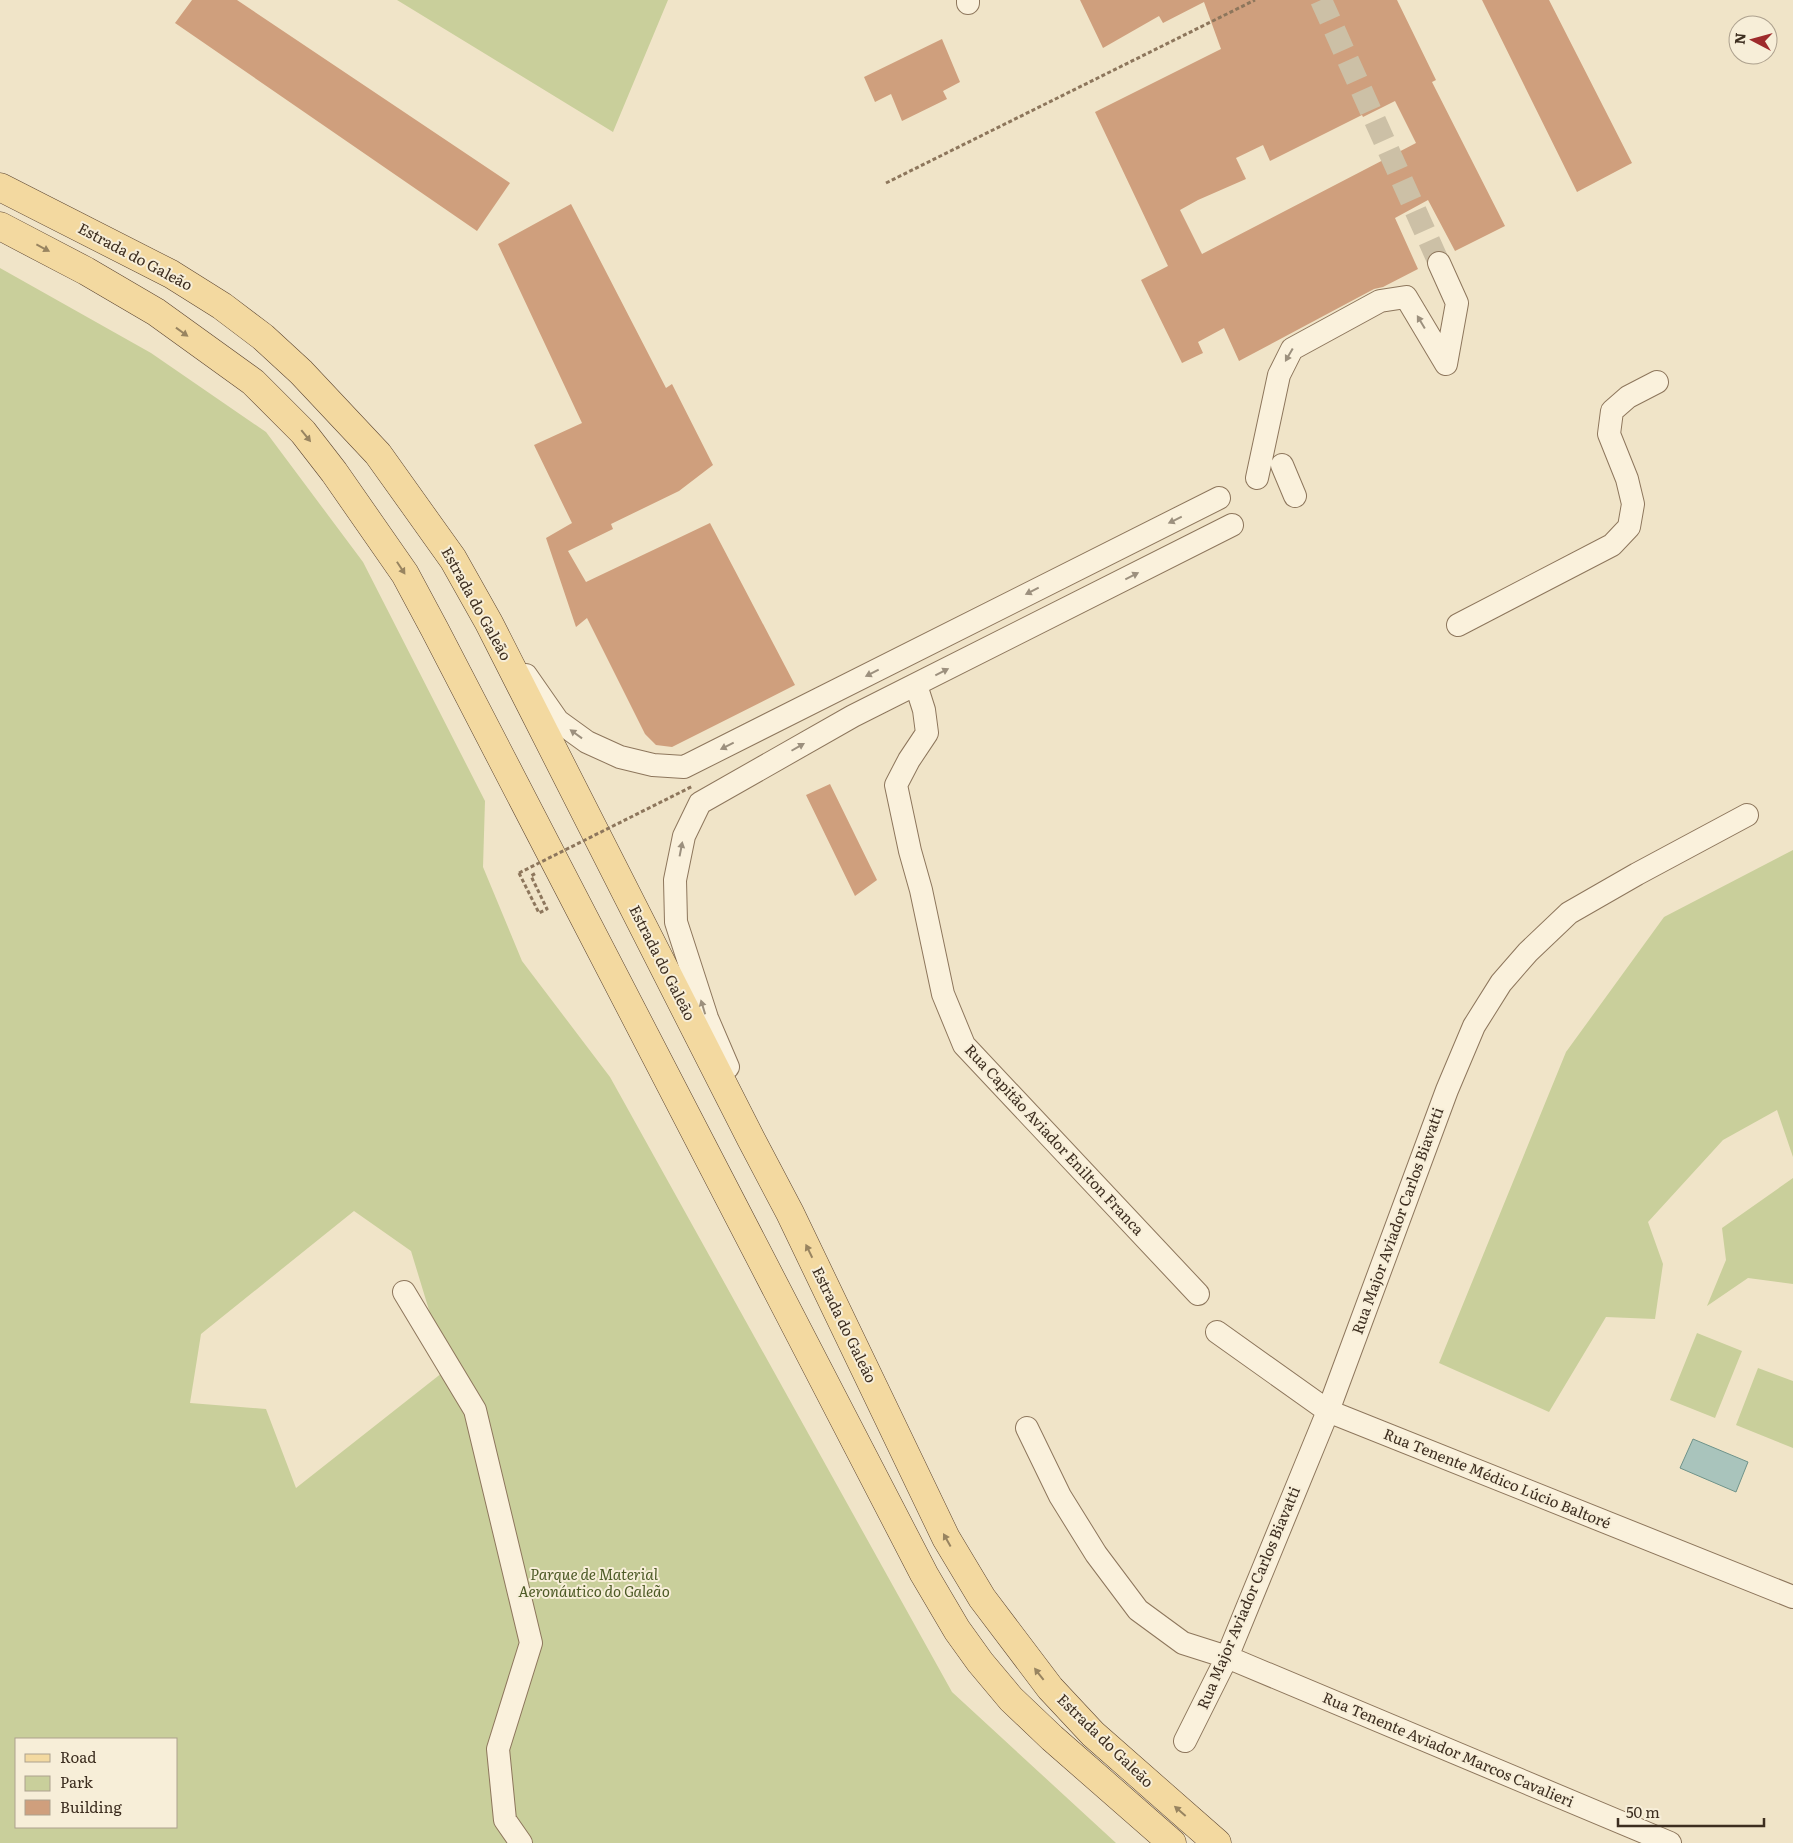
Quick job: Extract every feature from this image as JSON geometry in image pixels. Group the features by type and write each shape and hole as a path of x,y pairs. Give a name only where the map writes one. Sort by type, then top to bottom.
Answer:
{"main road":[{"name":"Estrada do Galeão","path":"0,187 171,274 222,306 263,338 300,372 378,454 453,559 489,623 790,1212 946,1538 982,1598 1050,1688 1093,1734 1217,1843"},
{"name":"Estrada do Galeão","path":"0,226 86,271 156,312 253,382 303,432 369,521 405,574 435,630 919,1566 957,1630 980,1662 1011,1699 1052,1738 1172,1843"}],"street":[{"path":"1257,478 1279,375 1292,348 1380,301 1406,297 1446,364 1457,303 1439,263"},
{"path":"1458,625 1612,546 1629,528 1633,504 1627,479 1609,434 1612,411 1628,397 1657,382"},
{"path":"1282,465 1295,496"},
{"path":"489,623 558,720 587,742 620,757 653,766 684,767 1219,498"},
{"path":"790,1212 707,1018 676,922 675,880 684,836 700,803 853,716 1232,525"},
{"name":"Rua Capitão Aviador Enilton Franca","path":"916,685 924,710 927,733 909,760 896,785 943,994 964,1045 1198,1294"},
{"name":"Rua Major Aviador Carlos Biavatti","path":"1186,1741 1227,1657 1328,1411 1447,1090 1474,1026 1501,983 1528,952 1569,913 1747,815"},
{"path":"404,1292 475,1410 531,1643 498,1749 505,1820 521,1843"},
{"name":"Rua Tenente Médico Lúcio Baltoré","path":"1217,1332 1328,1411 1793,1597"},
{"name":"Rua Tenente Aviador Marcos Cavalieri","path":"1027,1428 1060,1496 1096,1554 1138,1610 1183,1643 1227,1657 1670,1843"}],"path":[{"path":"886,183 1255,0"},
{"path":"531,876 547,909 538,913 519,873 693,786"}],"green space":[{"path":"397,0 668,0 613,132"},
{"name":"Parque de Material Aeronáutico do Galeão","path":"0,268 151,353 266,432 363,562 485,801 483,867 522,961 610,1077 952,1692 1116,1843 0,1843","holes":["354,1211 411,1251 447,1369 296,1488 266,1409 190,1403 201,1334"]},
{"path":"1793,850 1793,1157 1777,1110 1723,1140 1648,1222 1663,1264 1655,1319 1606,1317 1549,1412 1439,1363 1566,1052 1664,917"},
{"path":"1793,1178 1793,1284 1748,1278 1707,1306 1726,1260 1722,1228"},
{"path":"1697,1333 1742,1351 1715,1418 1670,1400"},
{"path":"1758,1368 1793,1381 1793,1448 1736,1425"}],"water":[{"path":"1693,1439 1748,1462 1736,1492 1680,1468"}],"building":[{"path":"192,0 237,0 510,183 477,231 175,23"},
{"path":"1080,0 1397,0 1436,80 1432,82 1505,226 1455,251 1428,200 1395,218 1418,269 1383,287 1374,289 1239,361 1224,328 1198,342 1203,353 1182,363 1141,280 1168,266 1095,112 1221,49 1204,2 1163,23 1159,16 1103,48","holes":["1395,101 1416,143 1202,254 1180,210 1246,179 1236,158 1263,145 1270,161 1362,115 1363,117"]},
{"path":"1482,0 1549,0 1632,163 1577,192"},
{"path":"942,39 960,82 943,91 947,99 902,121 891,94 875,102 864,77"},
{"path":"571,204 666,388 672,384 713,465 679,491 611,524 613,529 568,551 586,582 710,523 795,685 672,747 656,745 645,734 587,618 576,627 546,538 572,523 534,445 582,423 498,244"},
{"path":"830,784 877,880 855,896 806,795"}],"tunnel":[{"path":"1321,0 1439,263"}]}
